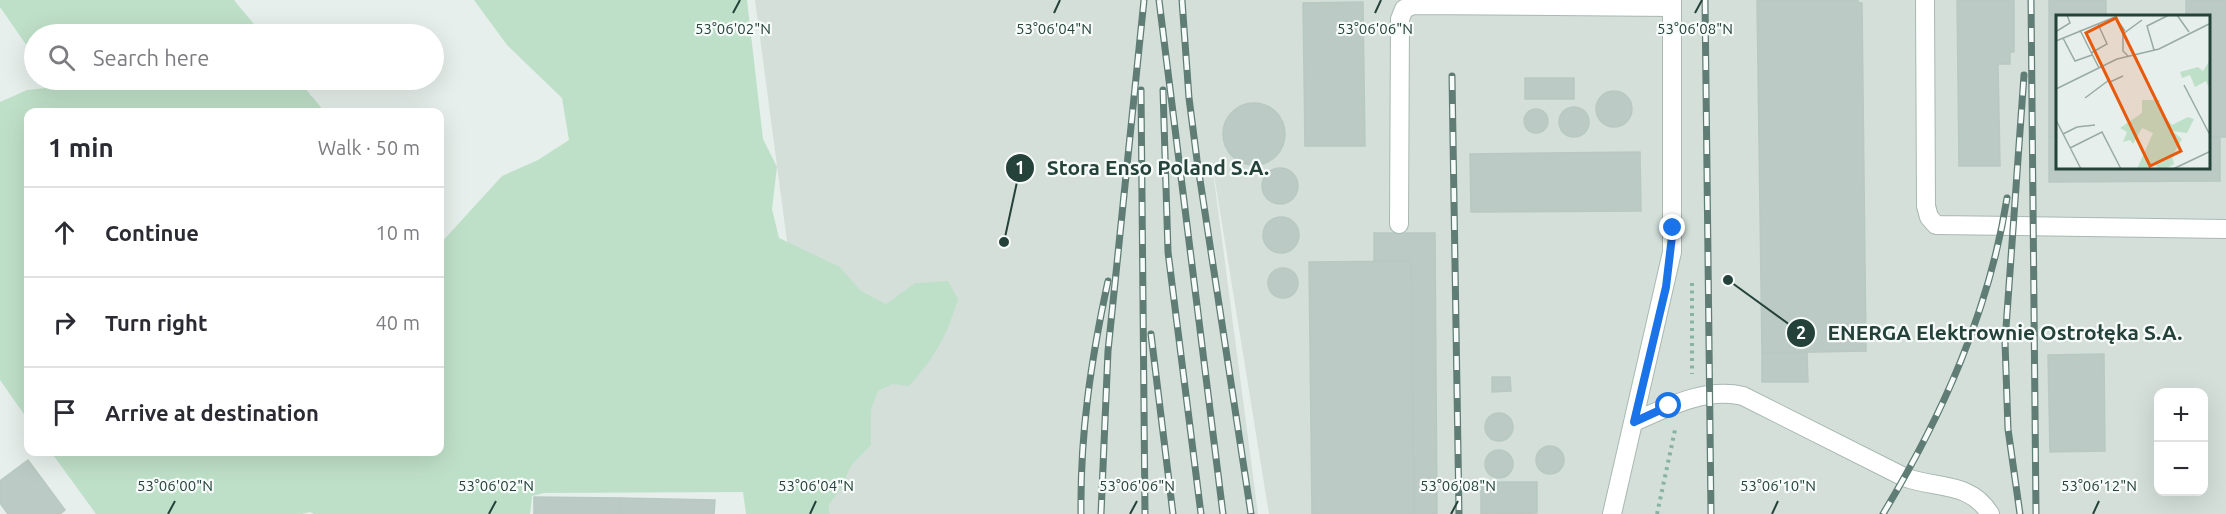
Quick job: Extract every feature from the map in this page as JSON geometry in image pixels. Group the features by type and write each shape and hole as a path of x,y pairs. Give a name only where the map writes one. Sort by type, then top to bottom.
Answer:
{"lane":[{"path":"1924,0 1926,207 1929,217 1936,225 1945,228 2226,229"},
{"path":"1399,225 1400,19 1404,9 1413,5 1443,3 1672,4 1672,252 1612,514"},
{"path":"1634,422 1669,406 1709,395 1733,393 1904,477 1917,482 1948,485 1966,491 1979,500 1990,514"}],"shaded area":[{"path":"755,0 2226,0 2226,514 1269,514 1211,156 1258,514 810,514 803,362"}],"green space":[{"path":"0,0 234,0 254,24 24,24 24,42 0,7"},
{"path":"474,0 747,0 763,139 777,167 772,209 779,238 840,267 861,291 886,304 915,283 948,281 958,299 945,335 909,386 893,384 878,391 871,410 871,445 851,466 840,490 828,506 830,514 746,514 743,492 544,493 532,496 530,514 314,514 310,512 302,514 96,514 54,456 444,456 444,240 502,176 538,160 569,140 562,98 507,45"},
{"path":"27,90 306,90 322,108 24,108 24,414 0,380 0,102"}],"building":[{"path":"1757,0 1858,0 1858,3 1862,3 1866,351 1762,353"},
{"path":"1957,0 2014,0 2014,52 2010,52 2010,64 1998,64 2000,166 1959,166"},
{"path":"2049,0 2106,0 2106,15 2056,15 2056,137 2049,137"},
{"path":"2186,0 2226,0 2226,137 2211,137 2211,15 2186,15"},
{"path":"1363,2 1365,146 1305,146 1303,3"},
{"path":"1525,78 1574,78 1574,99 1525,99"},
{"path":"1614,91 1627,96 1632,109 1627,122 1614,127 1601,122 1596,109 1601,96"},
{"path":"1248,103 1260,103 1276,112 1283,122 1285,134 1283,146 1276,156 1260,165 1248,165 1237,160 1228,151 1223,140 1223,128 1228,117 1237,108"},
{"path":"1574,107 1585,111 1589,122 1585,133 1574,137 1563,133 1559,122 1563,111"},
{"path":"1536,109 1545,112 1548,121 1545,130 1536,133 1527,130 1524,121 1527,112"},
{"path":"2049,137 2056,137 2056,170 2211,170 2211,137 2220,137 2220,181 2049,182"},
{"path":"1640,152 1641,211 1471,212 1470,154"},
{"path":"1280,168 1293,173 1298,186 1293,199 1280,204 1267,199 1262,186 1267,173"},
{"path":"1281,217 1294,222 1299,235 1294,248 1281,253 1268,248 1263,235 1268,222"},
{"path":"1374,233 1435,233 1437,514 1414,514 1411,261 1374,261"},
{"path":"1411,261 1414,514 1312,514 1309,262"},
{"path":"1283,268 1294,272 1298,283 1294,294 1283,298 1272,294 1268,283 1272,272"},
{"path":"1807,352 1808,382 1762,382 1762,353"},
{"path":"2104,354 2105,451 2050,452 2048,355"},
{"path":"1492,377 1510,377 1511,391 1492,392"},
{"path":"1499,413 1509,417 1513,427 1509,437 1499,441 1489,437 1485,427 1489,417"},
{"path":"1550,446 1560,450 1564,460 1560,470 1550,474 1540,470 1536,460 1540,450"},
{"path":"1499,450 1509,454 1513,464 1509,474 1499,478 1489,474 1485,464 1489,454"},
{"path":"28,460 65,510 60,514 8,514 0,503 0,481"},
{"path":"1481,482 1537,482 1537,513 1481,514"},
{"path":"534,497 620,498 620,514 534,514"},
{"path":"620,498 715,500 714,514 620,514"}],"railway":[{"path":"1101,514 1108,351 1144,0"},
{"path":"1159,0 1223,514"},
{"path":"1182,0 1189,98 1197,160 1251,514"},
{"path":"1705,0 1711,514"},
{"path":"2031,0 2036,514"},
{"path":"2020,514 2008,429 2005,342 2024,75"},
{"path":"1452,76 1459,514"},
{"path":"1141,90 1145,514"},
{"path":"1163,90 1168,252 1201,514"},
{"path":"1883,514 1925,439 1960,362 1988,282 2007,198"},
{"path":"1081,514 1082,455 1088,397 1096,339 1108,281"},
{"path":"1151,334 1173,514"}],"place":[{"name":"Stora Enso Poland S.A.","path":"1004,242"},
{"name":"ENERGA Elektrownie Ostrołęka S.A.","path":"1728,280"}],"route":[{"path":"1669,406 1634,422 1666,287 1672,252 1673,228"}]}
